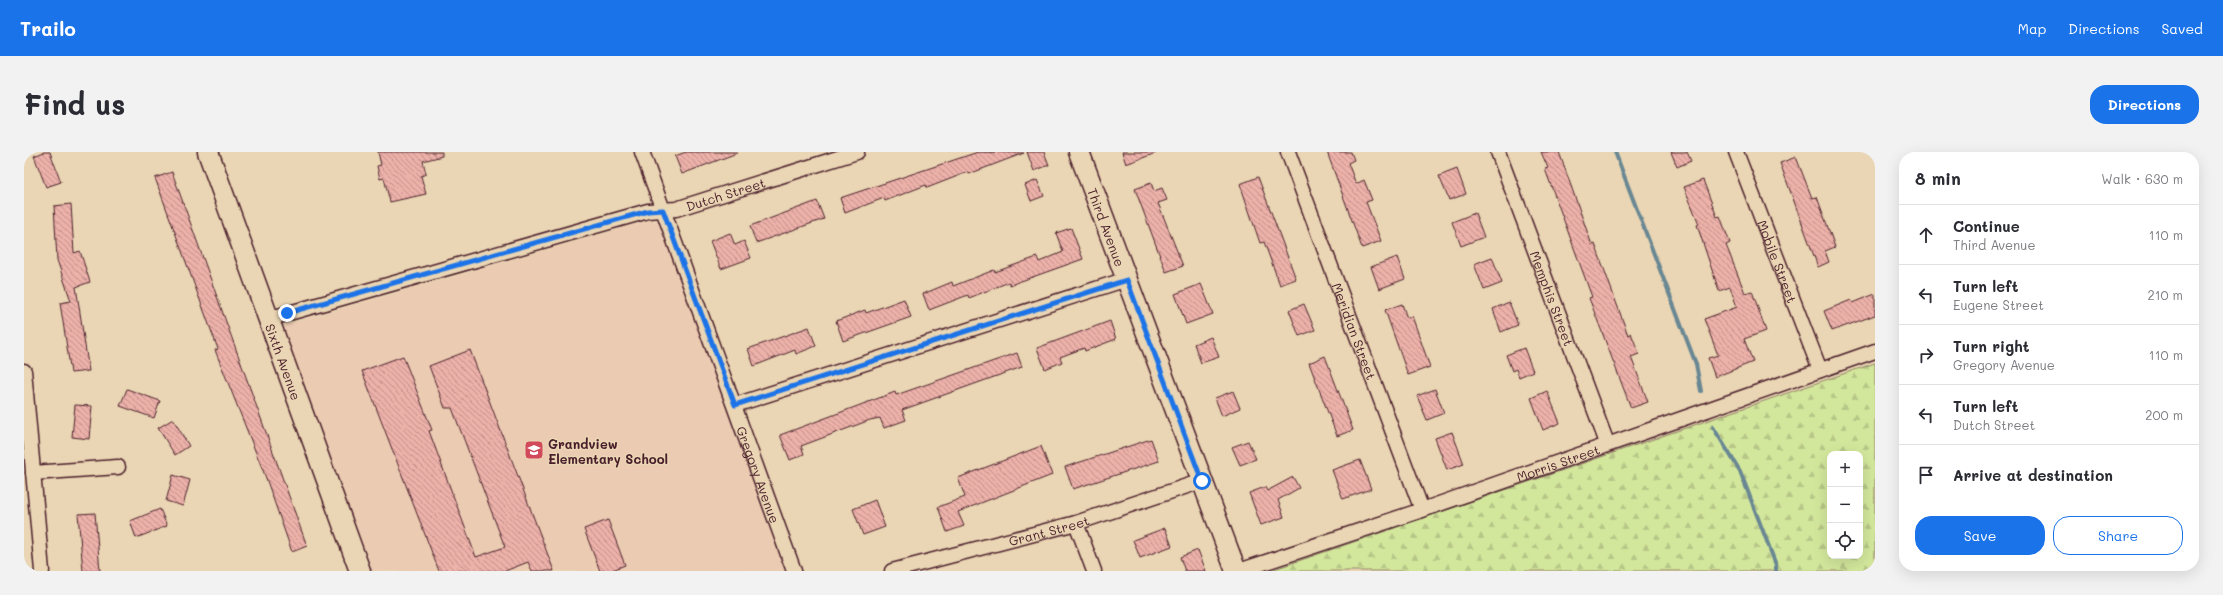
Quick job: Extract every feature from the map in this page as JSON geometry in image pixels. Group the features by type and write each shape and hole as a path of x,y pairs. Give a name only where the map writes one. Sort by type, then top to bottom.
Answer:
{"street":[{"name":"Sixth Avenue","path":"208,152 360,571"},
{"name":"Gregory Avenue","path":"642,152 794,571"},
{"name":"Dutch Street","path":"268,319 648,211 676,209 857,152"},
{"name":"Third Avenue","path":"1079,152 1236,571"},
{"name":"Meridian Street","path":"1288,152 1422,510"},
{"name":"Memphis Street","path":"1498,152 1608,443"},
{"name":"Mobile Street","path":"1736,152 1820,370"},
{"path":"735,405 1127,280"},
{"name":"Morris Street","path":"1239,571 1422,510 1608,443 1875,351"},
{"path":"24,371 42,571"},
{"path":"33,473 118,467"},
{"name":"Grant Street","path":"892,571 1076,523 1202,481"},
{"path":"1076,523 1094,571"}],"shaded area":[{"name":"Grandview Elementary School","path":"651,220 659,222 786,571 371,571 284,330 284,325"}],"green space":[{"path":"1875,363 1875,571 1269,571"}],"building":[{"path":"44,152 50,152 61,182 46,187 34,156"},
{"path":"378,152 442,152 442,156 423,161 426,174 421,176 426,194 390,202 384,178 380,179 377,166 381,165"},
{"path":"686,152 737,153 682,174 675,156"},
{"path":"978,152 1024,153 969,174 968,172 927,188 926,185 885,201 884,198 845,213 840,198"},
{"path":"1027,152 1044,152 1049,165 1034,171"},
{"path":"1122,152 1156,152 1156,153 1126,164"},
{"path":"1327,152 1351,152 1354,160 1348,163 1356,184 1364,180 1372,200 1366,202 1381,241 1362,248"},
{"path":"1541,152 1559,152 1592,245 1595,244 1628,335 1631,333 1639,354 1631,357 1648,402 1631,408 1589,298 1592,297 1545,169 1548,168"},
{"path":"1671,152 1687,152 1691,161 1677,167"},
{"path":"1796,157 1812,198 1817,197 1835,247 1825,251 1829,262 1818,267 1780,163"},
{"path":"1457,169 1466,194 1449,200 1439,176"},
{"path":"172,172 307,546 292,552 266,478 215,350 218,349 155,178"},
{"path":"1258,177 1296,279 1280,285 1264,242 1260,243 1240,184"},
{"path":"1037,180 1044,196 1031,201 1025,185"},
{"path":"1703,180 1717,217 1720,216 1730,243 1726,245 1745,293 1752,291 1766,331 1744,339 1753,362 1715,377 1708,358 1718,355 1704,319 1737,307 1730,287 1719,291 1697,225 1699,224 1684,187"},
{"path":"1151,183 1154,191 1162,188 1167,200 1158,203 1183,266 1166,272 1135,189"},
{"path":"817,201 824,219 756,243 750,226"},
{"path":"71,204 74,253 80,251 90,282 76,287 89,371 71,373 60,303 71,301 57,260 54,206"},
{"path":"1475,213 1484,237 1461,246 1452,222"},
{"path":"1071,228 1083,259 1010,285 1009,282 969,298 968,295 929,310 923,294 952,282 953,286 994,270 995,272 1037,257 1039,262 1063,252 1056,233"},
{"path":"730,233 735,245 744,241 751,258 721,269 710,241"},
{"path":"1397,257 1405,279 1379,289 1371,267"},
{"path":"1492,257 1502,283 1484,290 1474,264"},
{"path":"1201,284 1213,314 1186,324 1175,294"},
{"path":"1875,294 1875,315 1832,331 1824,311 1851,300 1853,303"},
{"path":"904,299 911,317 843,341 836,321 865,310 866,313"},
{"path":"1509,302 1518,325 1501,332 1493,309"},
{"path":"1304,304 1315,330 1299,336 1289,310"},
{"path":"1402,304 1407,318 1412,316 1430,367 1408,375 1385,310"},
{"path":"1110,321 1116,339 1085,351 1084,348 1060,357 1062,362 1045,369 1037,348"},
{"path":"809,327 816,346 796,354 795,350 754,366 748,349"},
{"path":"1211,337 1219,357 1201,363 1194,344"},
{"path":"1524,348 1533,371 1519,377 1516,369 1512,371 1506,355"},
{"path":"470,350 554,571 532,571 528,562 505,571 439,571 362,371 403,356 432,430 429,431 476,557 505,547 452,408 445,408 429,366"},
{"path":"1017,353 1022,367 902,410 906,420 884,428 880,418 870,420 801,446 804,454 790,460 780,435 895,392 896,395"},
{"path":"1325,356 1353,430 1337,436 1309,363"},
{"path":"127,389 160,401 154,418 120,406"},
{"path":"1435,389 1444,413 1427,420 1417,396"},
{"path":"1233,391 1240,408 1222,416 1215,398"},
{"path":"1547,391 1560,423 1543,430 1531,398"},
{"path":"75,405 92,406 89,439 72,437"},
{"path":"173,419 189,446 175,455 158,428"},
{"path":"1452,432 1464,464 1447,470 1435,438"},
{"path":"1151,439 1159,461 1073,489 1065,467"},
{"path":"1248,441 1256,459 1240,465 1232,447"},
{"path":"1041,446 1052,475 958,512 964,526 947,532 938,507 965,497 958,478"},
{"path":"1360,460 1371,489 1343,499 1332,470"},
{"path":"173,475 190,480 183,506 166,501"},
{"path":"1293,477 1299,488 1278,500 1284,517 1261,525 1249,493 1265,487 1267,491"},
{"path":"875,500 885,527 863,535 853,509"},
{"path":"160,509 167,526 136,538 130,521"},
{"path":"95,513 100,571 83,571 78,514"},
{"path":"608,520 625,565 610,571 600,571 584,529"},
{"path":"1165,528 1172,546 1140,558 1133,540"},
{"path":"1198,550 1206,571 1185,571 1180,557"}],"waterway":[{"path":"1615,152 1696,364 1701,391"},
{"path":"1713,427 1740,471 1776,565 1776,571"}],"place":[{"name":"Grandview Elementary School","path":"534,450"}],"route":[{"path":"287,313 648,211 663,210 735,405 1127,280 1202,481"}]}
